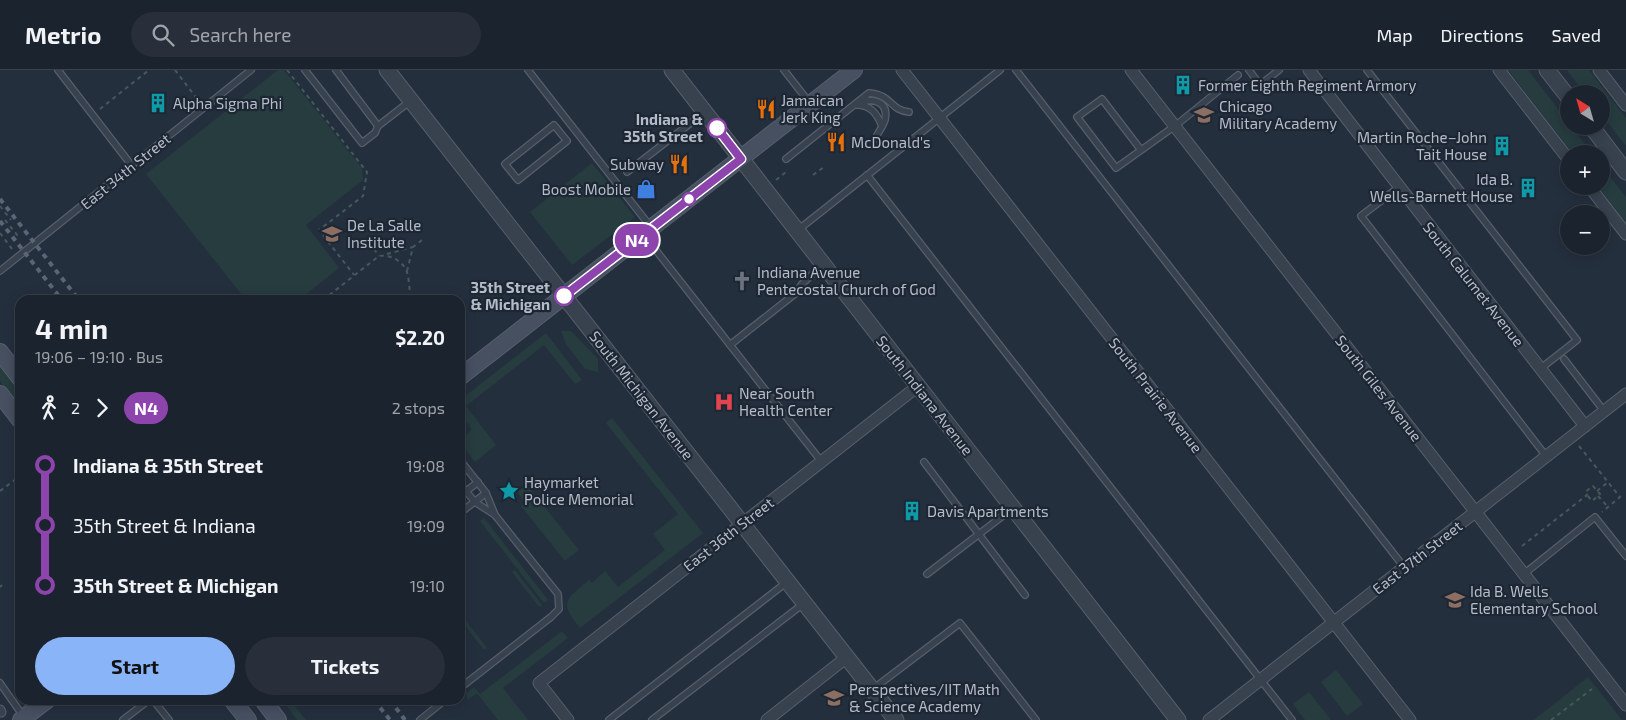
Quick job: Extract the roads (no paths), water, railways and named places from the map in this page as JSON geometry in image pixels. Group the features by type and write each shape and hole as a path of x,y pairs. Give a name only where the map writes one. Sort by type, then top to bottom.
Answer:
{"main road":[{"path":"465,373 854,70"},
{"path":"0,352 15,372"},
{"path":"0,394 15,414"},
{"path":"24,719 40,705"},
{"path":"236,705 248,720"},
{"path":"267,705 278,720"}],"street":[{"name":"South Michigan Avenue","path":"387,70 896,720"},
{"name":"South Indiana Avenue","path":"672,70 1178,720"},
{"name":"South Prairie Avenue","path":"902,70 1410,720"},
{"name":"South Giles Avenue","path":"1131,70 1626,705"},
{"name":"South Calumet Avenue","path":"1309,70 1585,426"},
{"path":"1499,70 1560,148"},
{"path":"1547,70 1560,87"},
{"path":"1598,70 1626,105"},
{"path":"1598,135 1626,172"},
{"path":"1596,195 1626,234"},
{"name":"East 36th Street","path":"568,720 539,683 918,386"},
{"name":"East 37th Street","path":"1209,720 1604,411 1624,400"},
{"path":"767,720 847,657"}],"lane":[{"path":"58,70 132,166"},
{"name":"East 34th Street","path":"0,272 251,70"},
{"path":"305,70 362,142 375,133 378,126 411,100"},
{"path":"336,70 378,126"},
{"path":"528,70 573,127 730,345 821,461"},
{"path":"784,70 811,104"},
{"path":"797,231 1000,70"},
{"path":"1016,70 1404,567"},
{"path":"1249,70 1260,85 1278,70"},
{"path":"1367,70 1577,340 1540,369"},
{"path":"1141,150 1102,99 1077,117 1116,168 1175,126 1238,75"},
{"path":"786,159 869,93 879,94 888,98 895,108 909,112"},
{"path":"848,109 871,100 878,102 884,109 885,120 875,139"},
{"path":"857,105 865,105 871,108 878,116 882,126"},
{"path":"627,172 704,112"},
{"path":"554,125 562,135 567,141 518,180 505,164 554,125"},
{"path":"562,135 573,127"},
{"path":"867,175 1292,720"},
{"path":"1399,187 1361,216 1546,456"},
{"path":"730,345 796,293 802,284 823,264"},
{"path":"1564,359 1604,411"},
{"path":"924,462 1025,595"},
{"path":"465,466 486,493 495,515 558,594 559,609 546,622 465,684"},
{"path":"478,482 466,492 474,502 495,515"},
{"path":"465,509 486,493"},
{"path":"927,574 1013,508"},
{"path":"1524,574 1595,517 1626,556"},
{"path":"609,720 788,582"},
{"path":"652,720 804,602"},
{"path":"873,690 960,623 1036,720"},
{"path":"0,683 24,719"},
{"path":"123,720 142,705"},
{"path":"157,705 169,720"},
{"path":"420,720 439,705"}],"railway":[{"path":"0,199 75,295"},
{"path":"0,221 58,295"},
{"path":"378,705 390,720"},
{"path":"394,705 405,720"}],"place":[{"name":"Former Eighth Regiment Armory","path":"1183,85"},
{"name":"Alpha Sigma Phi","path":"158,103"},
{"name":"Jamaican Jerk King","path":"766,109"},
{"name":"Chicago Military Academy","path":"1204,115"},
{"name":"Indiana & 35th Street","path":"717,128"},
{"name":"McDonald's","path":"836,142"},
{"name":"Martin Roche–John Tait House","path":"1502,146"},
{"name":"Subway","path":"679,164"},
{"name":"Ida B. Wells-Barnett House","path":"1528,188"},
{"name":"Boost Mobile","path":"646,189"},
{"name":"De La Salle Institute","path":"332,234"},
{"name":"Indiana Avenue Pentecostal Church of God","path":"742,281"},
{"name":"35th Street & Michigan","path":"564,296"},
{"name":"Near South Health Center","path":"724,402"},
{"name":"Haymarket Police Memorial","path":"509,491"},
{"name":"Davis Apartments","path":"912,511"},
{"name":"Ida B. Wells Elementary School","path":"1455,600"},
{"name":"Perspectives/IIT Math & Science Academy","path":"834,698"}]}
